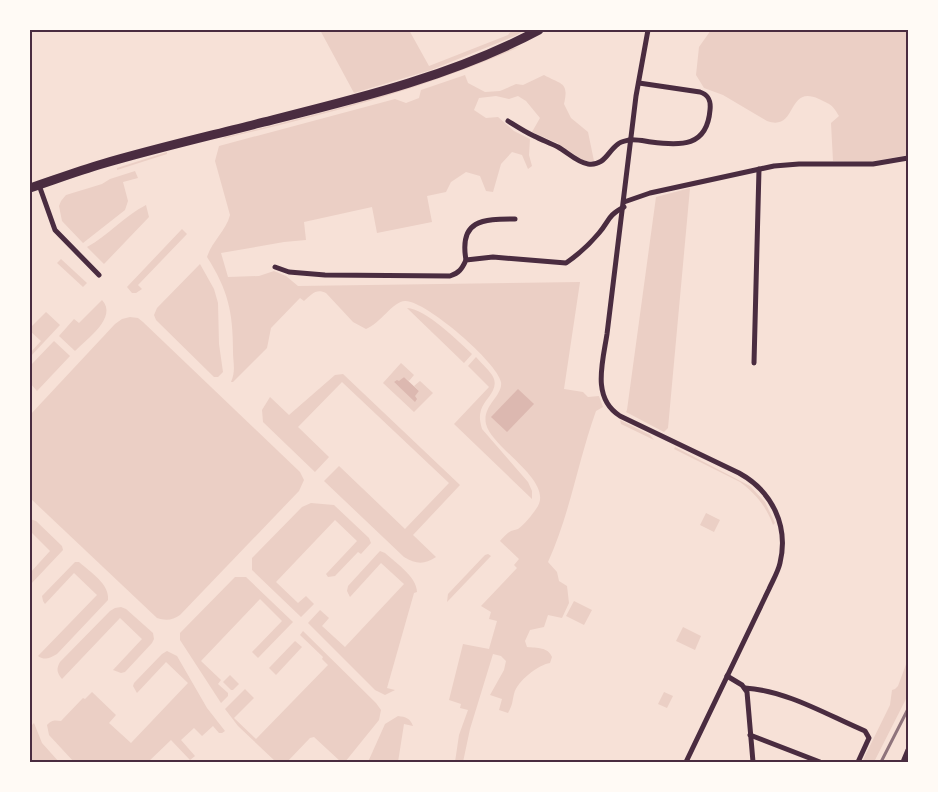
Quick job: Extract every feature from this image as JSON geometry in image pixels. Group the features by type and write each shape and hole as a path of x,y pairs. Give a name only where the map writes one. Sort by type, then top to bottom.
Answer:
{"main road":[{"path":"30,188 135,154 370,96 420,80 479,57 539,30"}],"street":[{"path":"648,30 638,83 601,372 603,395 611,409 620,416 739,473 756,484 771,503 781,525 783,544 779,565 686,762"},
{"path":"508,120 534,136 559,147 585,164 594,164 602,161 618,143 631,140 670,145 694,141 703,133 710,110 709,98 706,94 638,83"},
{"path":"466,260 493,257 566,262 586,248 602,230 608,217 624,204 650,193 759,169 799,164 873,164 908,158"},
{"path":"754,363 759,169"},
{"path":"39,185 55,230 99,275"},
{"path":"275,267 289,272 325,274 450,276 461,271 466,260 464,239 466,233 474,226 487,221 515,219"},
{"path":"727,676 745,688 763,689 779,694 865,732 870,738 858,762"},
{"path":"745,688 747,692 753,762"},
{"path":"750,734 820,762"},
{"path":"903,762 908,750"}],"shaded area":[{"path":"320,30 409,30 429,66 508,35 512,30 525,30 515,36 431,70 354,93"},
{"path":"711,30 908,30 908,155 870,162 833,161 831,123 839,116 829,104 809,96 801,98 796,102 784,120 777,123 767,121 723,95 704,88 696,75 699,47"},
{"path":"519,47 446,76 373,100 222,139 407,88"},
{"path":"465,75 468,83 485,92 500,91 516,84 523,85 544,75 563,85 566,92 564,104 571,118 588,132 594,161 584,161 557,143 532,132 540,118 526,101 518,96 509,99 496,96 479,98 474,110 486,118 498,117 514,131 530,139 529,155 532,166 528,169 522,155 512,152 501,164 493,192 486,191 480,176 466,172 451,182 446,192 427,196 432,222 377,233 372,207 304,222 306,240 221,253 228,277 259,276 274,271 286,276 298,286 580,282 564,389 583,392 588,397 599,396 603,407 596,411 556,544 548,562 557,572 559,581 567,586 569,603 562,618 548,615 544,627 530,630 525,641 527,647 548,651 552,657 550,663 534,670 519,684 508,713 499,710 502,699 490,695 504,670 506,661 501,656 493,654 470,729 463,762 455,762 459,735 468,710 460,708 461,704 449,700 463,644 489,649 497,621 489,619 491,612 481,606 517,568 514,565 519,559 500,541 525,522 536,509 540,499 538,488 531,477 499,444 486,424 487,411 501,387 497,373 488,361 459,334 415,303 400,302 376,323 366,329 353,322 326,293 319,291 304,301 300,298 271,328 267,348 231,382 234,367 233,337 228,302 220,280 207,257 230,215 215,161 219,146 395,99 406,103 419,98 421,90"},
{"path":"167,152 167,154 117,170 117,168"},
{"path":"135,171 138,178 123,182 128,201 125,210 83,243 62,221 59,206 61,201 66,195"},
{"path":"690,188 668,428 664,432 626,412 656,197"},
{"path":"146,205 149,217 104,264 87,247 130,215"},
{"path":"182,229 187,234 138,285 142,289 132,293 127,287"},
{"path":"61,259 87,283 83,287 57,263"},
{"path":"200,264 214,289 218,303 219,344 223,372 218,377 214,377 156,320 154,315 157,308"},
{"path":"102,300 106,307 104,320 93,334 75,351 59,336 74,319 79,323"},
{"path":"407,308 415,310 432,320 472,354 464,363"},
{"path":"46,312 60,325 30,357 30,353 41,341 30,331 30,328"},
{"path":"138,318 143,322 300,472 304,480 299,491 180,615 169,620 157,618 30,498 30,415 115,324 122,319"},
{"path":"54,341 70,356 37,391 30,383 30,366"},
{"path":"476,357 490,373 495,385 481,410 480,420 482,429 528,482 532,491 532,499 454,424 489,387 468,366"},
{"path":"401,363 414,375 409,381 404,377 399,382 394,382 415,401 414,396 419,391 414,386 420,381 433,393 414,412 383,383"},
{"path":"343,374 460,485 413,535 436,557 432,560 420,563 404,557 324,481 339,466 405,529 449,483 342,382 298,427 329,457 315,472 263,422 262,410 270,397 289,415 335,375"},
{"path":"404,377 419,391 415,396 417,399 415,402 394,382"},
{"path":"518,389 534,404 507,432 491,417"},
{"path":"620,420 650,435 654,440 621,424"},
{"path":"675,447 750,486 765,502 775,523 773,525 764,506 756,496 740,482 674,449"},
{"path":"311,503 334,505 369,538 371,543 361,554 358,552 335,576 328,577 326,574 357,541 335,520 276,582 298,603 306,596 314,604 301,617 252,570 252,558 302,507"},
{"path":"706,513 720,520 714,532 700,525"},
{"path":"30,519 36,521 62,546 63,550 30,585 30,573 50,551 30,531"},
{"path":"380,551 385,553 410,576 414,581 417,592 414,593 387,688 395,690 385,695 375,690 308,623 320,610 329,618 322,626 345,647 404,584 381,563 350,597 347,591 348,586"},
{"path":"488,554 491,556 447,602 448,594"},
{"path":"75,562 79,562 103,584 108,594 108,600 57,654 45,659 38,656 97,595 74,573 45,604 43,601 42,596"},
{"path":"235,577 246,577 293,622 258,658 252,652 282,621 260,599 201,661 221,680 218,684 228,693 228,696 221,703 180,640 180,633"},
{"path":"574,601 592,610 584,625 566,616"},
{"path":"121,607 126,609 153,633 154,639 152,643 125,672 121,673 113,670 142,639 120,618 62,679 58,671 60,662 110,611"},
{"path":"683,627 701,636 695,650 676,641"},
{"path":"303,631 381,710 379,720 345,762 341,762 314,737 310,738 287,762 276,762 238,726 225,709 245,689 254,698 234,718 256,739 328,665 322,659 323,657 300,635"},
{"path":"295,641 302,647 276,675 269,668"},
{"path":"167,651 177,656 207,708 225,731 219,733 213,726 202,736 194,728 181,740 195,756 190,760 171,740 148,762 74,762 49,735 47,725 50,722 61,721 83,698 85,699 92,692 116,715 109,723 131,743 188,683 166,662 137,693 133,686 134,683"},
{"path":"908,659 908,695 874,762 862,762 890,705 892,690 898,686"},
{"path":"230,675 239,684 233,690 223,682"},
{"path":"664,692 673,696 667,708 658,704"},
{"path":"398,716 407,718 413,726 404,724 398,762 368,762 385,724"},
{"path":"34,723 42,743 59,762 30,762 30,727"}],"railway":[{"path":"881,762 908,709"}]}
